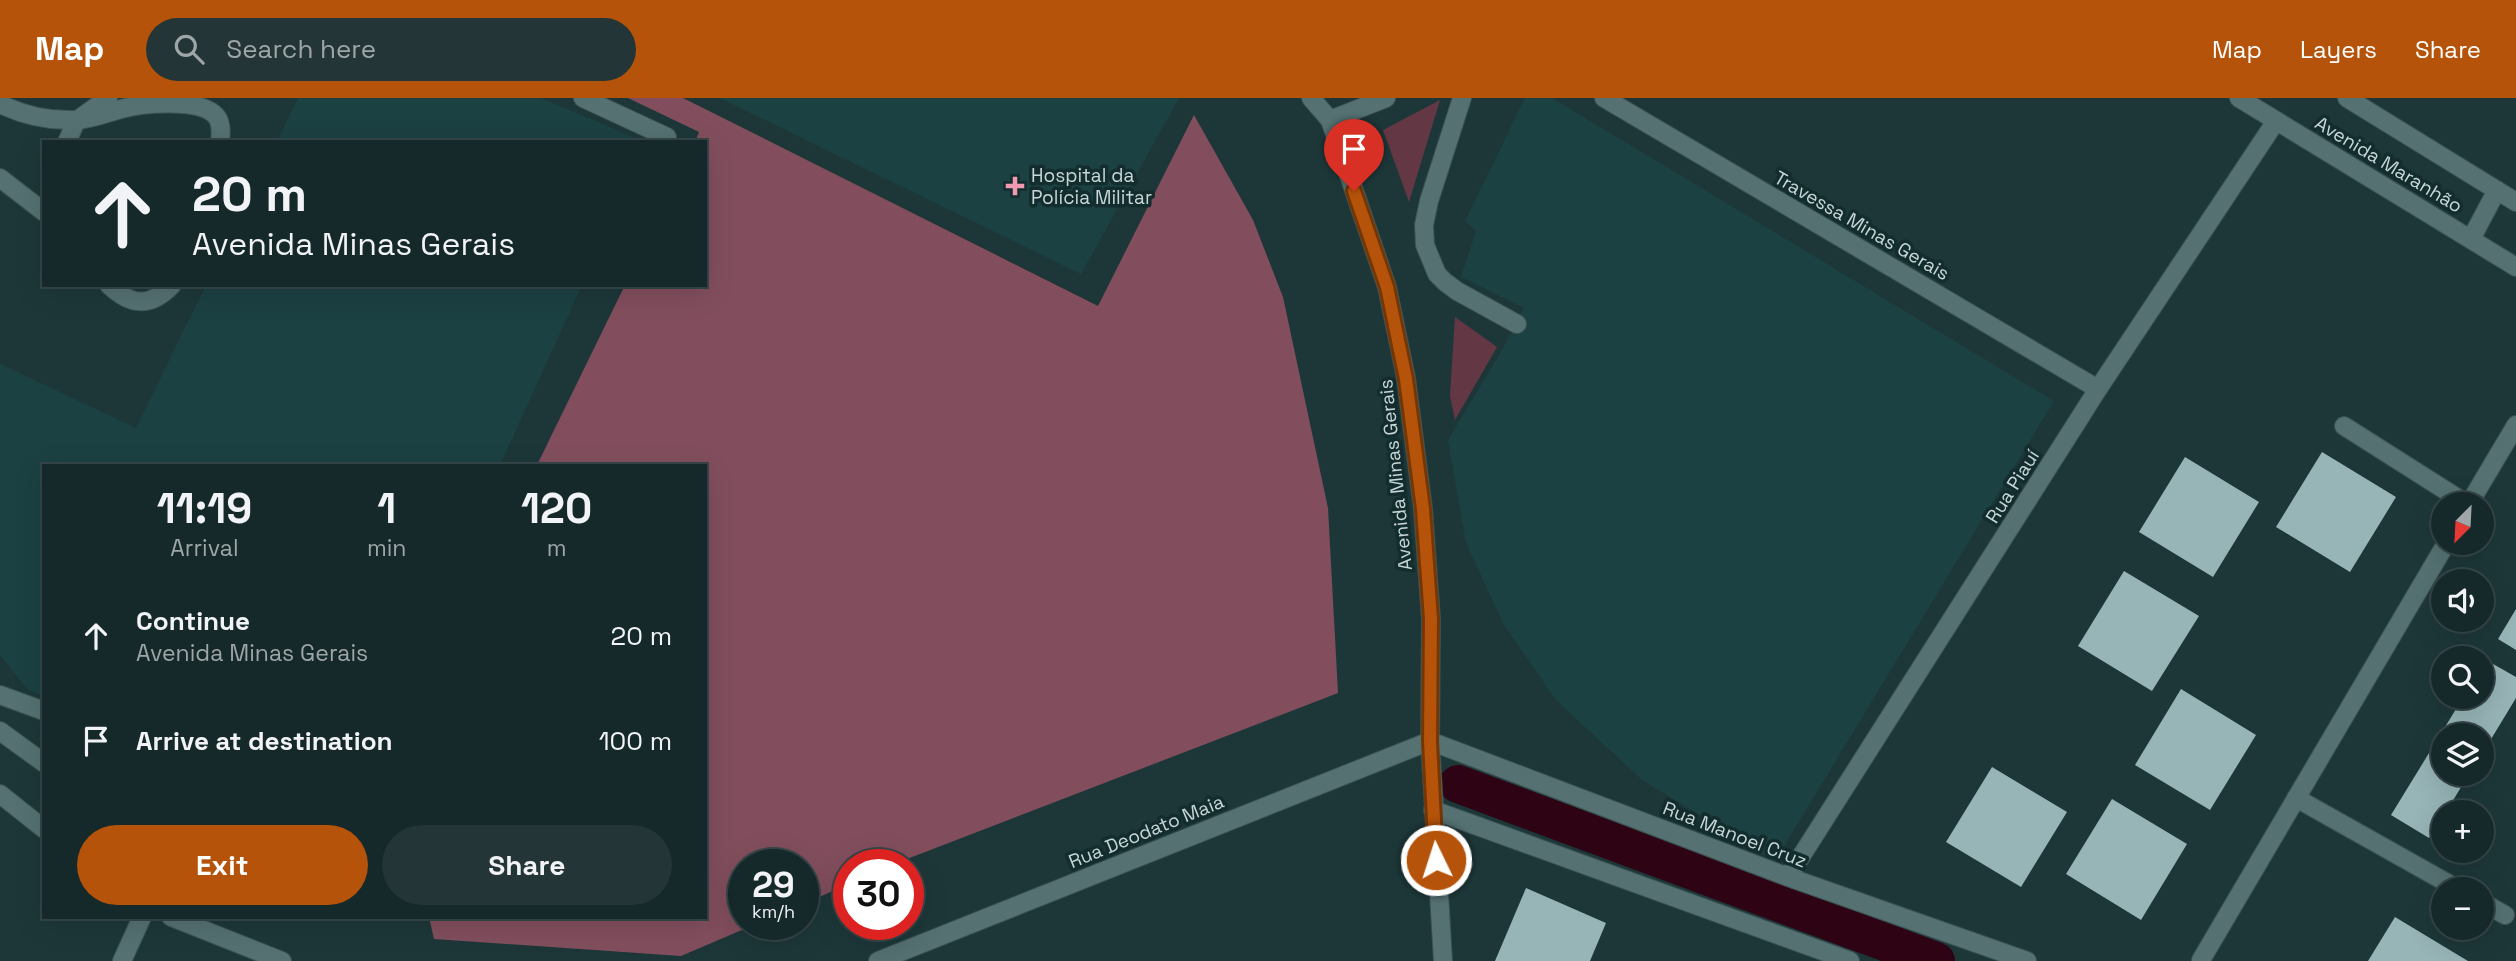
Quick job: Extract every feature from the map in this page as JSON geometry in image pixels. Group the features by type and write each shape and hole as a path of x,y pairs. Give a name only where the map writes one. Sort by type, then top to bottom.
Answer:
{"street":[{"path":"68,140 76,121 108,98"},
{"path":"583,98 667,137 666,140"},
{"name":"Avenida Minas Gerais","path":"1311,98 1330,120 1387,287 1406,379 1423,509 1429,591 1430,741 1443,961"},
{"path":"1330,120 1386,98"},
{"path":"1462,98 1429,201 1424,225 1425,245 1433,267 1445,282 1517,324"},
{"name":"Travessa Minas Gerais","path":"1604,98 2098,389"},
{"name":"Avenida Maranhão","path":"2239,98 2516,267"},
{"name":"Avenida Maranhão","path":"2347,98 2516,202"},
{"path":"0,104 31,116 76,121 150,104 200,105 212,111 220,122 220,140"},
{"name":"Rua Piauí","path":"1788,877 2098,389 2276,121"},
{"path":"0,178 42,204"},
{"path":"2471,239 2497,190"},
{"path":"111,287 121,296 144,302 153,301 170,287"},
{"path":"2475,492 2516,425"},
{"path":"2344,426 2449,492"},
{"path":"2201,960 2439,555"},
{"path":"0,695 42,710"},
{"path":"0,731 42,762"},
{"name":"Rua Manoel Cruz","path":"1430,741 1788,877 2027,961"},
{"name":"Rua Deodato Maia","path":"878,961 1430,741"},
{"path":"0,794 42,828"},
{"path":"2296,798 2437,877"},
{"path":"1433,810 1850,961"},
{"path":"2494,909 2505,915"},
{"path":"122,961 141,919"},
{"path":"176,919 282,961"}],"shaded area":[{"path":"298,98 541,98 640,140 278,140"},
{"path":"628,98 683,98 1098,306 1194,115 1253,220 1283,297 1328,508 1338,693 924,852 924,849 833,849 833,891 819,897 819,849 728,849 728,936 681,956 434,939 429,919 707,919 707,464 537,464 624,287 707,287 707,140 696,140 699,132"},
{"name":"Hospital da Polícia Militar","path":"720,98 1179,98 1081,274"},
{"path":"1525,98 1552,98 2054,401 1775,861 1642,780 1556,700 1504,625 1466,543 1448,440 1524,308 1461,277 1476,231 1465,221"},
{"path":"1440,100 1409,202 1383,130"},
{"path":"205,287 581,287 500,464 42,464 42,695 28,690 0,655 0,364 136,428"},
{"path":"1455,317 1497,347 1455,420 1450,396"}],"building":[{"path":"2322,452 2396,497 2350,572 2276,527"},
{"path":"2185,457 2259,502 2213,577 2139,532"},
{"path":"2124,571 2199,616 2152,691 2078,646"},
{"path":"2516,609 2516,650 2498,639"},
{"path":"2494,665 2516,677 2516,698 2494,734 2494,723 2447,723 2456,709 2494,709"},
{"path":"2181,689 2256,735 2210,810 2135,765"},
{"path":"2431,750 2431,786 2462,786 2453,800 2431,800 2429,838 2391,815"},
{"path":"1992,767 2067,812 2021,887 1946,842"},
{"path":"2112,799 2187,844 2141,920 2066,874"},
{"path":"1526,888 1606,923 1590,961 1495,961"},
{"path":"2395,917 2468,961 2368,961"}],"waterway":[{"path":"1458,784 1936,961"}],"place":[{"name":"Hospital da Polícia Militar","path":"1015,186"}],"route":[{"path":"1354,191 1387,287 1406,379 1423,509 1431,619 1430,741 1436,860"}]}
